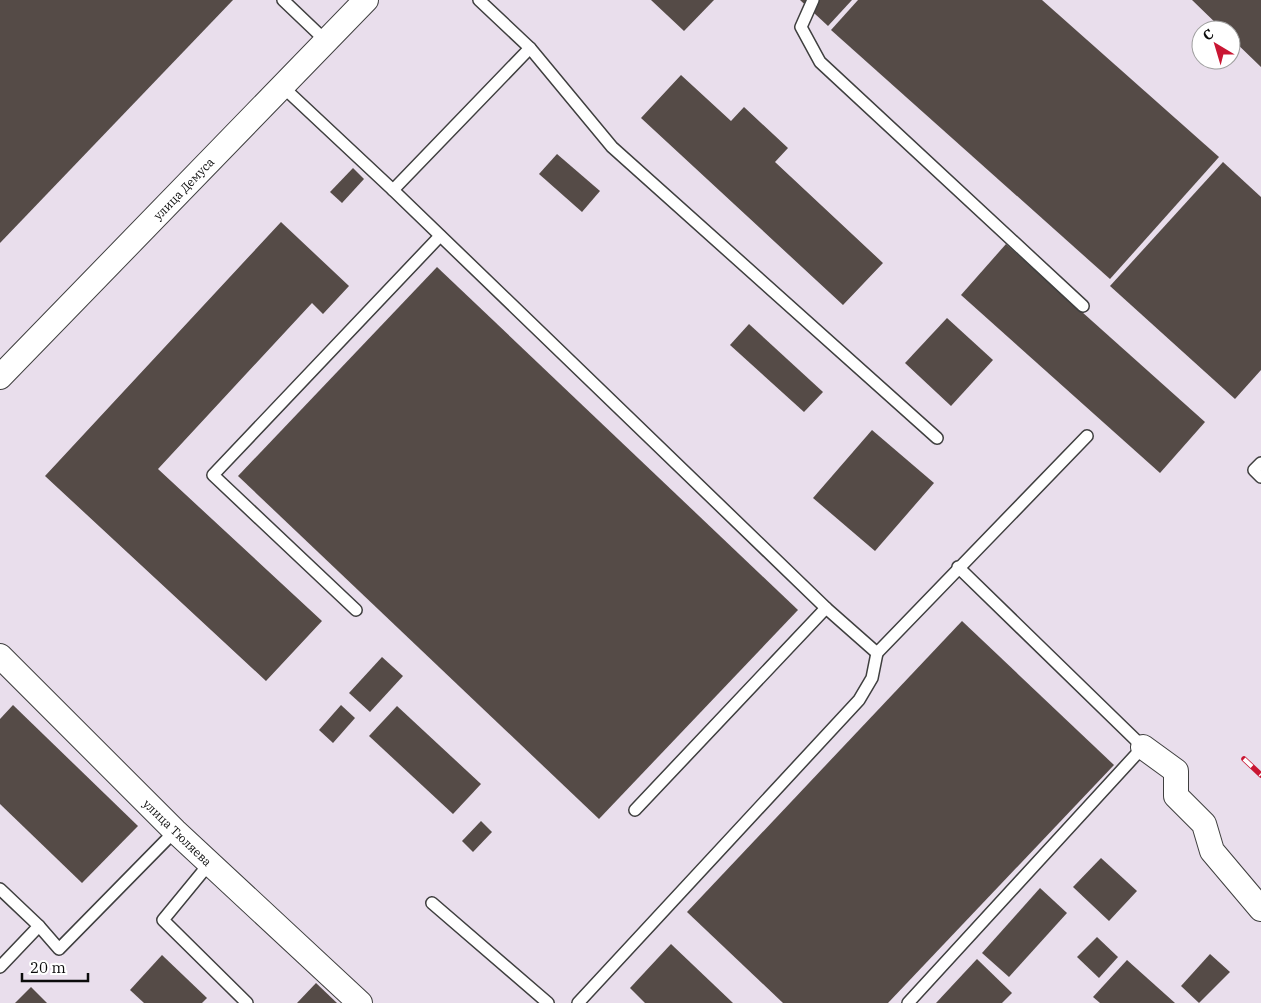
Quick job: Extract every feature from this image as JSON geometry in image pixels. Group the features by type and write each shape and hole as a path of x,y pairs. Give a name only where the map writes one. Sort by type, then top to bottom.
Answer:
{"street":[{"name":"улица Демуса","path":"0,377 366,0"},
{"name":"улица Тюляева","path":"0,656 175,832 360,1003"},
{"path":"1143,747 1176,770 1176,796 1204,824 1212,851 1261,909"}],"lane":[{"path":"283,0 326,41"},
{"path":"479,0 530,48 612,147 937,438"},
{"path":"813,0 801,27 820,62 1083,306"},
{"path":"393,190 530,48"},
{"path":"283,87 393,190 826,608 877,653"},
{"path":"356,610 213,475 440,236"},
{"path":"578,1003 859,700 872,678 877,653 958,567 1087,436"},
{"path":"1261,463 1254,470 1261,477"},
{"path":"908,1003 1143,747 958,567"},
{"path":"635,810 826,608"},
{"path":"0,889 39,926 59,949 175,832"},
{"path":"209,864 163,920 247,1003"},
{"path":"432,902 548,1003"},
{"path":"0,967 39,926"}],"shaded area":[{"path":"0,0 1261,0 1261,1003 0,1003"}],"building":[{"path":"0,0 233,0 0,243"},
{"path":"651,0 714,0 684,31"},
{"path":"800,0 852,0 828,26"},
{"path":"858,0 1042,0 1219,157 1110,279 831,30"},
{"path":"1192,0 1261,0 1261,67 1241,48 1241,20 1213,20"},
{"path":"681,75 731,121 744,107 788,148 775,162 883,263 843,305 641,118"},
{"path":"557,154 600,191 582,212 539,174"},
{"path":"1223,162 1261,197 1261,370 1235,399 1110,286"},
{"path":"353,168 364,179 342,203 330,192"},
{"path":"281,222 349,286 323,314 312,303 158,469 322,621 266,681 45,476"},
{"path":"1006,244 1205,422 1160,473 961,295"},
{"path":"437,267 798,610 599,819 238,476"},
{"path":"947,318 993,360 951,406 905,363"},
{"path":"749,324 823,392 804,412 730,345"},
{"path":"872,430 934,483 875,551 813,498"},
{"path":"962,621 1114,765 888,1003 783,1003 687,912"},
{"path":"382,657 403,676 370,712 349,693"},
{"path":"13,705 138,826 82,883 0,804 0,719"},
{"path":"341,705 355,718 333,743 319,730"},
{"path":"397,706 481,784 453,814 369,736"},
{"path":"481,821 492,832 473,852 462,841"},
{"path":"1101,858 1137,891 1109,921 1073,887"},
{"path":"1040,888 1067,913 1009,977 982,953"},
{"path":"1097,937 1118,957 1099,978 1077,957"},
{"path":"671,944 733,1003 645,1003 630,988"},
{"path":"1210,954 1230,972 1199,1003 1181,986"},
{"path":"162,955 207,998 202,1003 144,1003 130,990"},
{"path":"977,959 1012,993 1002,1003 936,1003"},
{"path":"1127,960 1175,1003 1100,1003 1093,997"},
{"path":"316,983 337,1003 297,1003"},
{"path":"31,987 47,1003 15,1003"}],"railway":[{"path":"1244,759 1261,775"}]}
